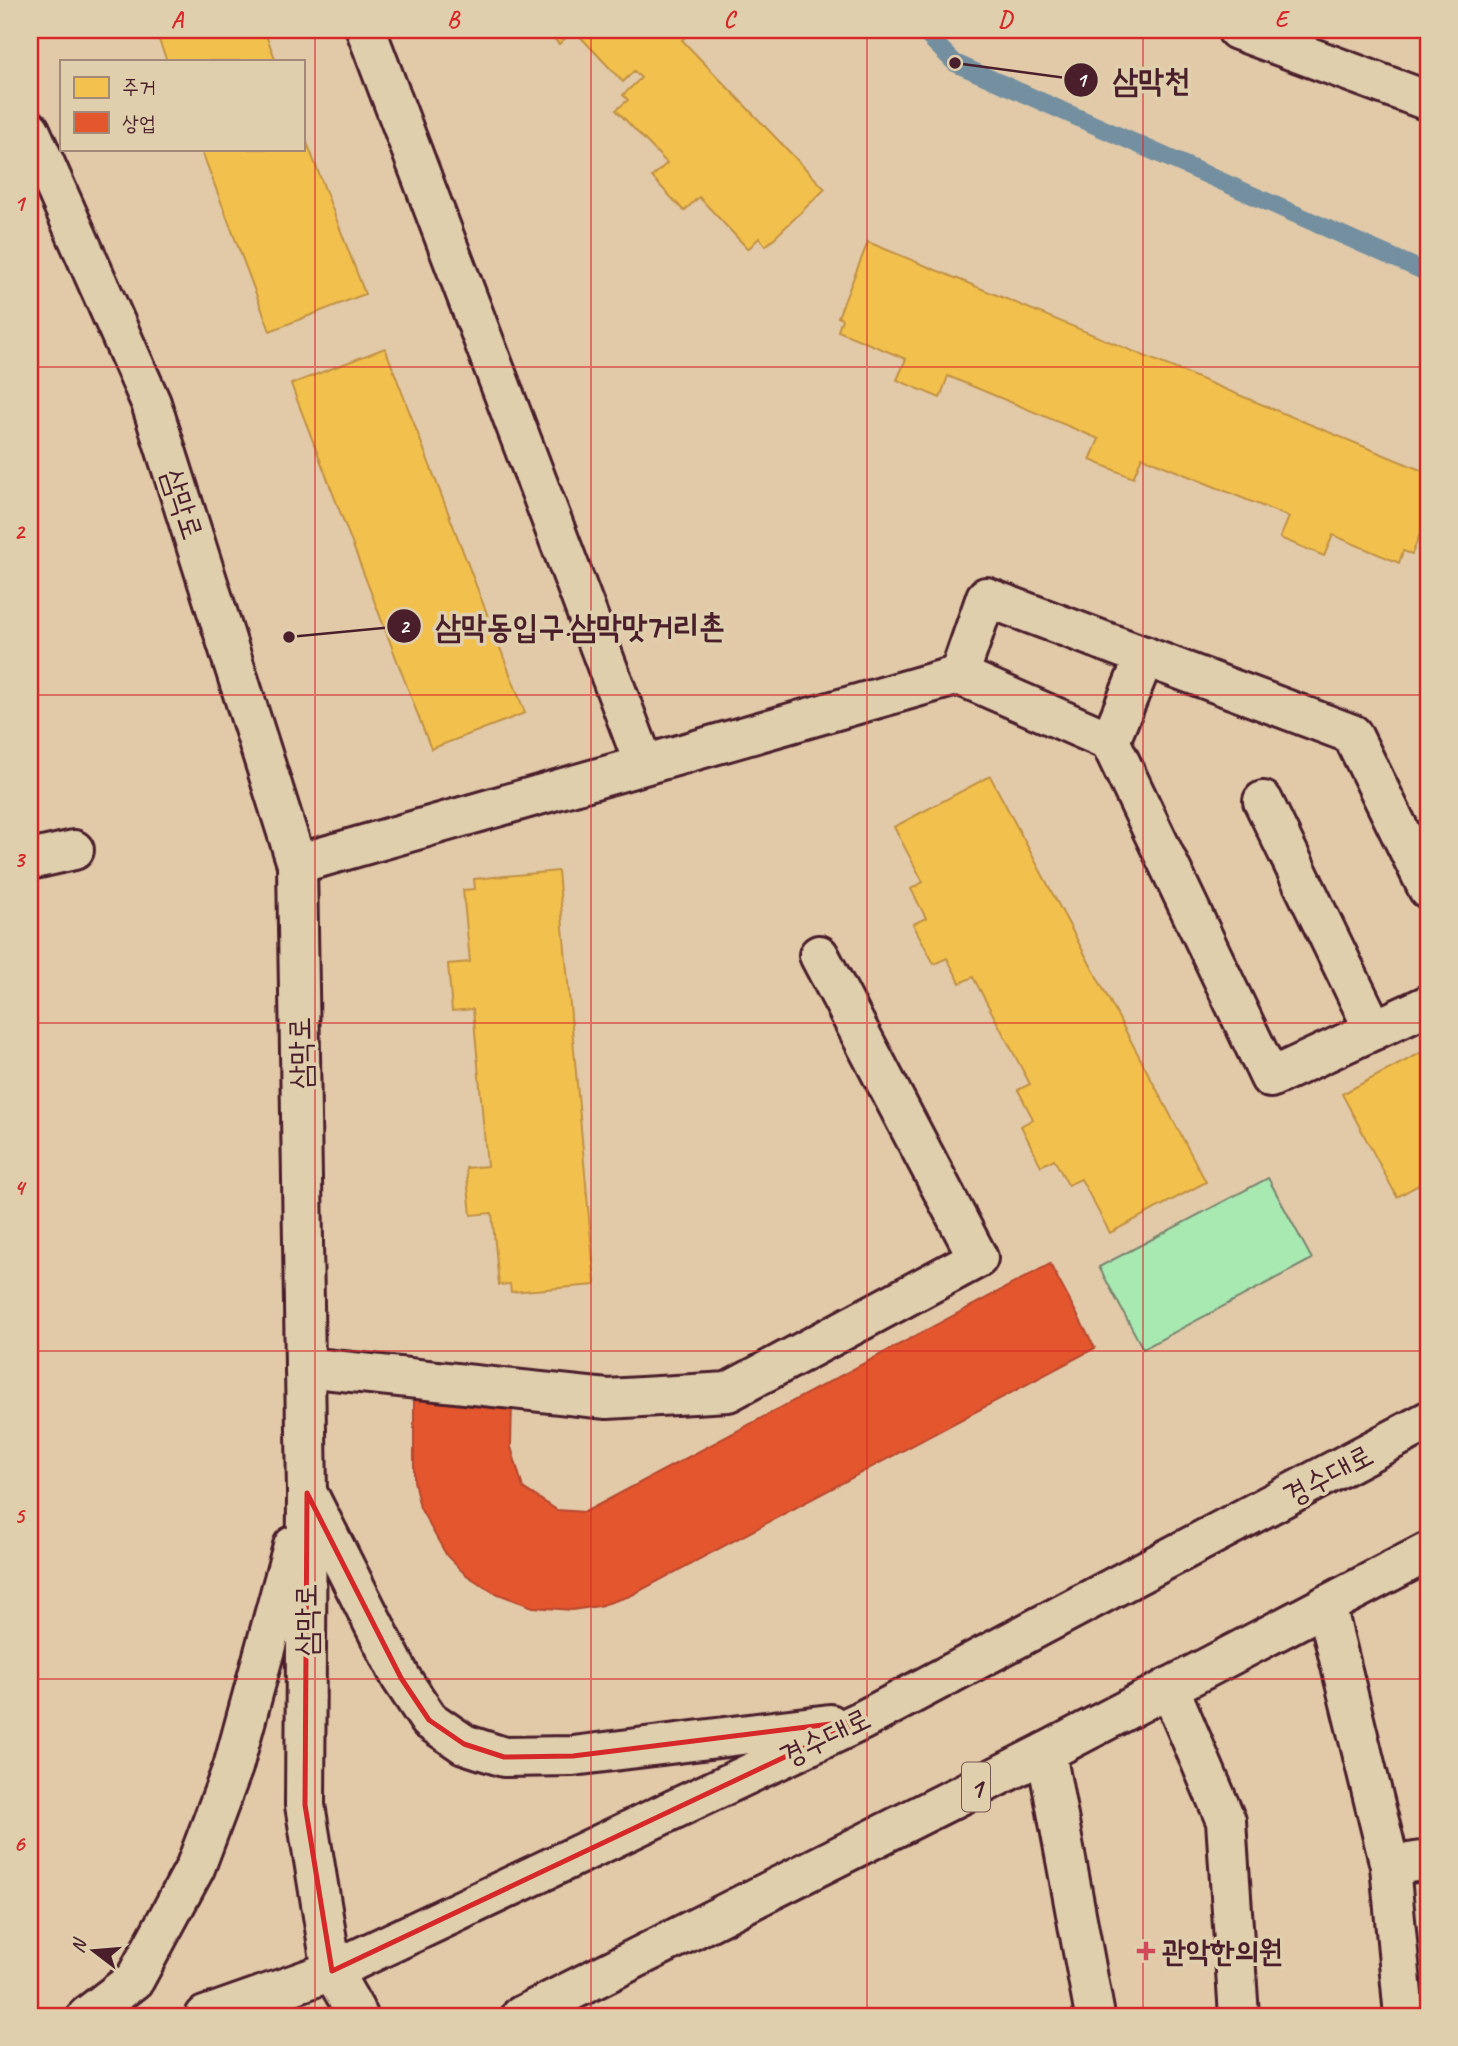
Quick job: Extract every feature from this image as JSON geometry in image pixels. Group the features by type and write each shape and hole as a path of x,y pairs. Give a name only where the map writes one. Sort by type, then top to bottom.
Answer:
{"main road":[{"path":"366,30 644,765"},
{"path":"1237,30 1428,101"},
{"name":"삼막로","path":"30,130 151,404 297,864 307,1493 305,1805 332,1971 358,2016"},
{"path":"959,675 986,597 1352,734 1428,889"},
{"path":"1110,741 1145,656"},
{"path":"297,864 959,675 1110,741 1270,1078 1428,1005"},
{"path":"1263,801 1374,1030"},
{"path":"30,860 74,850"},
{"path":"305,1367 607,1399 728,1392 978,1258 818,955"},
{"name":"경수대로","path":"205,2016 332,1971 863,1720 1428,1422"},
{"path":"307,1493 401,1678 429,1720 464,1744 504,1757 573,1756 863,1720"},
{"path":"87,2016 135,1979 195,1868 233,1767 307,1493"},
{"name":"1","path":"521,2016 1046,1752 1428,1552"},
{"path":"1326,1605 1390,1866 1404,2016"},
{"path":"1169,1687 1227,1821 1239,2016"},
{"path":"1046,1752 1095,2016"},
{"path":"1390,1866 1428,1860"}],"highlighted area":[{"path":"307,1493 401,1678 429,1720 464,1744 504,1757 573,1756 863,1720 332,1971 305,1805"}],"green space":[{"path":"1268,1178 1312,1259 1143,1349 1099,1267"}],"building: 주거":[{"path":"155,30 264,30 276,60 167,60"},
{"path":"546,30 574,30 559,44"},
{"path":"574,30 693,30 682,40 825,189 766,246 759,238 748,249 699,197 684,211 652,177 667,163 616,110 628,100 623,95 641,78 634,71 623,82"},
{"path":"304,135 365,294 270,331 201,150 304,150"},
{"path":"868,242 1428,473 1428,514 1412,554 1403,551 1399,563 1333,535 1324,556 1280,538 1289,517 1142,457 1133,478 1090,460 1099,439 948,376 940,398 897,380 906,359 838,331 842,319 838,317"},
{"path":"385,348 525,713 431,749 291,384"},
{"path":"990,776 1206,1182 1110,1233 1081,1179 1068,1185 1054,1159 1041,1166 1021,1126 1033,1119 1018,1090 1030,1084 973,977 960,983 947,958 934,964 913,924 926,918 911,889 923,882 894,827"},
{"path":"558,871 595,1285 511,1292 510,1284 499,1285 492,1213 471,1215 466,1168 487,1166 473,1009 452,1011 448,964 470,962 463,890 475,889 474,879"},
{"path":"1428,1049 1428,1180 1397,1197 1342,1094"}],"building: 상업":[{"path":"1050,1264 1095,1348 630,1596 599,1606 572,1610 533,1607 493,1592 465,1574 447,1556 420,1508 414,1481 414,1400 512,1400 511,1447 523,1488 557,1510 585,1512"}],"waterway":[{"path":"922,30 955,63 1428,273"}],"place":[{"name":"삼막천","path":"955,63"},
{"name":"삼막동입구.삼막맛거리촌","path":"289,637"},
{"name":"관악한의원","path":"1146,1951"}]}
